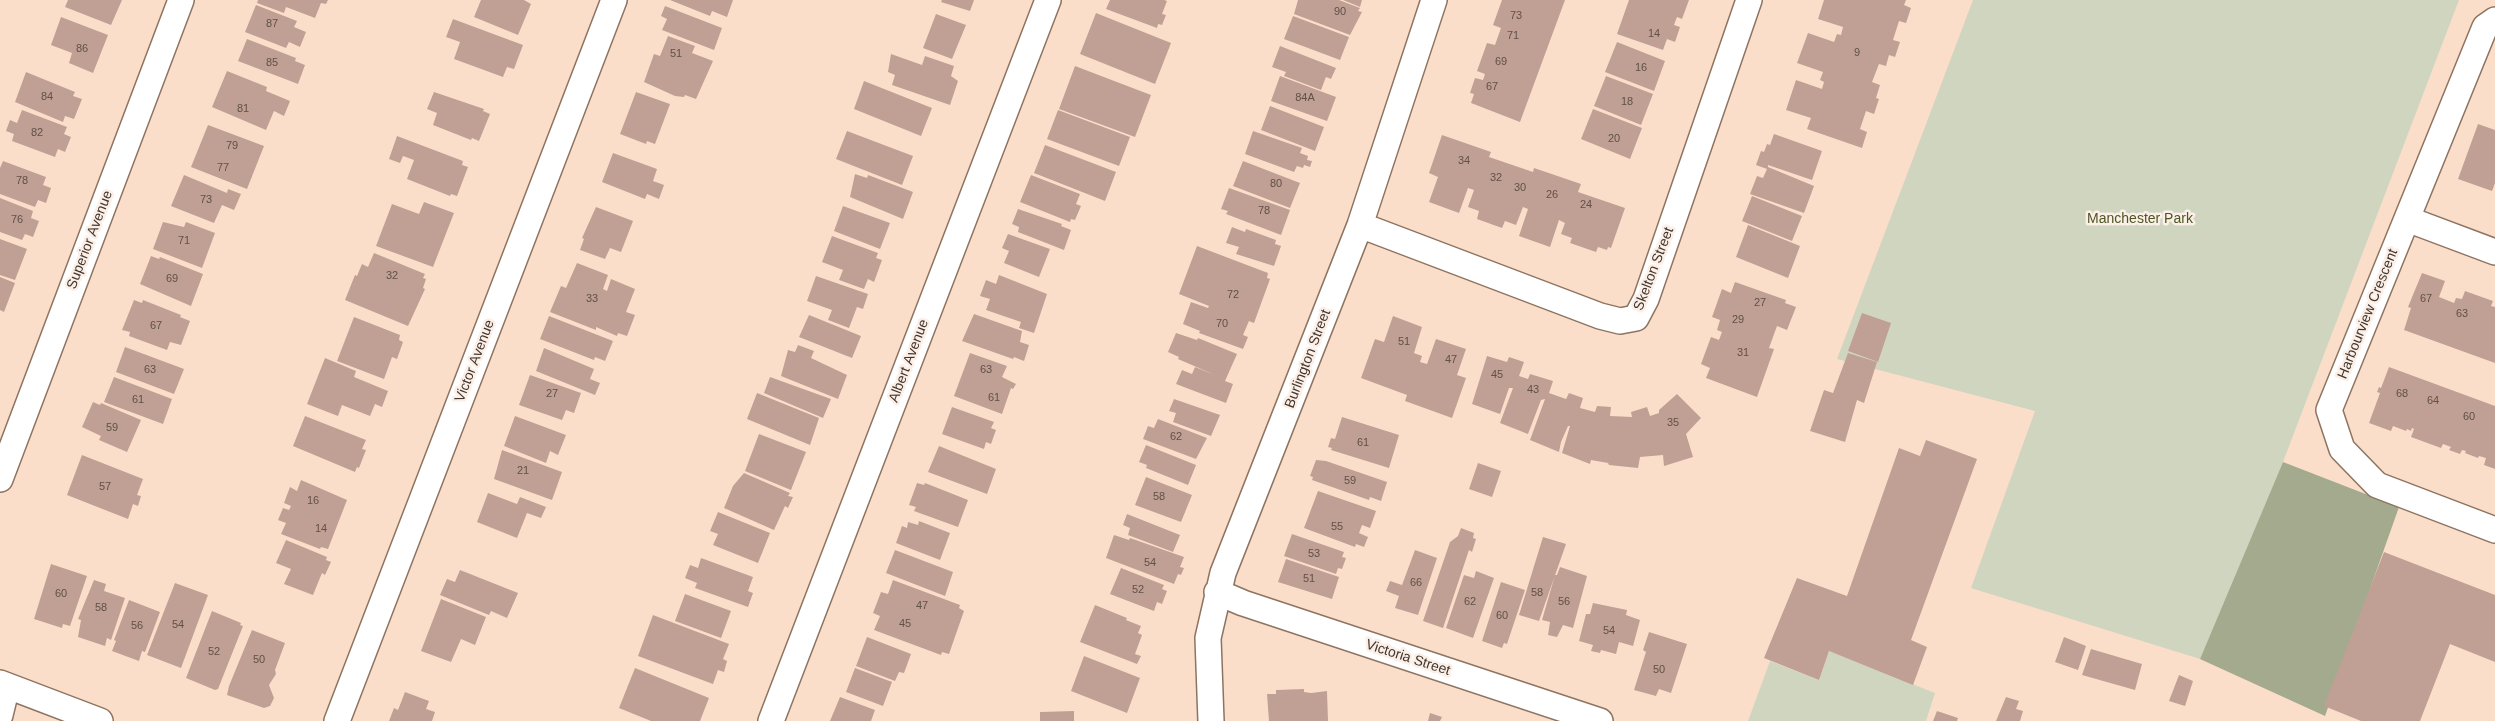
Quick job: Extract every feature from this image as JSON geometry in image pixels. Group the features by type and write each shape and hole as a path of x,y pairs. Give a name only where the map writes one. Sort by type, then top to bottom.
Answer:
{"street":[{"name":"Superior Avenue","path":"0,479 181,0"},
{"name":"Victor Avenue","path":"337,721 614,0"},
{"name":"Albert Avenue","path":"771,721 1048,0"},
{"name":"Burlington Street","path":"1212,721 1208,638 1218,592 1360,225 1434,0"},
{"name":"Skelton Street","path":"1360,225 1600,316 1620,322 1636,318 1646,299 1749,0"},
{"name":"Harbourview Crescent","path":"2495,20 2485,26 2329,410 2342,449 2377,485 2495,530"},
{"path":"2407,219 2495,252"},
{"name":"Victoria Street","path":"1218,592 1243,603 1600,721"},
{"path":"0,715 3,684 100,721"}],"green space":[{"name":"Manchester Park","path":"1973,0 2459,0 2283,462 2200,659 1971,588 2035,411 1837,359"},
{"path":"2283,462 2399,507 2325,716 2200,659"},
{"path":"1829,651 1935,693 1926,721 1748,721 1770,661 1819,680"}],"building":[{"path":"68,0 122,0 111,25 65,7"},
{"path":"258,0 328,0 326,4 321,3 315,18 286,7 284,13 257,3"},
{"path":"481,0 524,0 531,4 518,35 474,17"},
{"path":"670,0 733,0 727,17 712,11 710,16"},
{"path":"942,0 974,0 970,11 941,2"},
{"path":"1110,0 1164,0 1167,1 1162,14 1166,15 1162,25 1158,24 1157,28 1106,9"},
{"path":"1298,0 1339,0 1360,8 1358,11 1362,12 1350,35 1294,14"},
{"path":"1343,0 1362,0 1360,7"},
{"path":"1502,0 1565,0 1520,122 1471,103 1474,94 1470,93 1475,78 1483,80 1485,74 1477,71 1487,43 1495,45 1501,28 1493,25"},
{"path":"1629,0 1689,0 1682,19 1677,17 1674,25 1680,27 1675,42 1667,39 1663,50 1617,34"},
{"path":"1824,0 1906,0 1904,5 1911,8 1906,23 1899,21 1893,40 1900,42 1895,57 1889,55 1886,66 1879,64 1872,82 1880,85 1876,98 1879,99 1874,114 1866,111 1860,129 1867,132 1862,148 1807,129 1811,118 1786,110 1796,80 1822,89 1824,82 1820,80 1823,72 1797,63 1808,33 1834,42 1837,34 1841,35 1843,27 1818,19"},
{"path":"256,5 297,21 294,27 306,32 300,47 289,42 286,48 245,32"},
{"path":"665,6 722,28 714,50 662,30 667,19 661,16"},
{"path":"1096,13 1171,43 1155,84 1080,54"},
{"path":"936,14 966,25 952,59 923,48"},
{"path":"1293,16 1349,37 1340,60 1284,39"},
{"path":"61,17 108,35 93,73 69,63 72,53 51,45"},
{"path":"453,19 523,45 514,69 507,67 503,77 454,59 460,42 446,37"},
{"path":"668,36 695,46 692,53 713,61 696,99 685,95 684,97 675,96 644,82 654,54 660,56"},
{"path":"247,39 296,58 295,61 305,65 298,84 238,61"},
{"path":"1617,42 1665,61 1654,91 1605,72"},
{"path":"1280,46 1336,68 1331,79 1326,77 1321,90 1284,76 1286,72 1272,67"},
{"path":"891,54 922,65 925,56 954,66 951,76 958,81 950,105 892,85 895,75 888,72"},
{"path":"1075,66 1151,95 1135,137 1059,109"},
{"path":"227,71 267,87 266,91 290,101 284,116 274,111 266,130 212,107"},
{"path":"26,72 75,92 73,96 82,99 74,119 65,116 63,122 15,102"},
{"path":"1280,76 1336,97 1327,121 1271,101"},
{"path":"1606,76 1653,94 1641,125 1594,106"},
{"path":"864,81 932,108 921,136 854,109"},
{"path":"434,92 484,109 483,111 490,114 479,141 472,138 471,140 433,125 437,113 427,109"},
{"path":"636,92 670,104 655,144 647,141 646,144 620,134"},
{"path":"1270,106 1324,127 1315,151 1261,130"},
{"path":"1593,109 1642,128 1630,159 1581,139"},
{"path":"22,110 67,127 64,134 71,137 65,152 58,149 55,157 12,141 14,134 6,131 10,120 17,123"},
{"path":"1058,110 1130,137 1119,166 1047,139"},
{"path":"2478,124 2495,130 2495,183 2492,191 2458,179"},
{"path":"208,125 264,146 247,189 191,167"},
{"path":"847,131 913,156 902,185 836,159"},
{"path":"1253,131 1302,148 1300,153 1308,156 1307,160 1312,161 1310,167 1304,165 1303,168 1297,166 1294,172 1245,154"},
{"path":"1774,134 1822,151 1812,180 1768,165 1768,167 1814,186 1804,213 1750,194 1757,176 1763,178 1767,169 1756,165 1761,151 1764,152 1767,144 1770,145"},
{"path":"1442,135 1491,152 1489,157 1533,172 1534,168 1581,184 1578,192 1625,208 1611,248 1608,247 1607,250 1598,247 1596,252 1570,243 1572,238 1561,234 1565,223 1559,220 1550,247 1519,236 1528,209 1523,207 1516,225 1505,221 1502,228 1477,219 1479,211 1468,207 1474,190 1468,188 1459,213 1429,202 1438,177 1429,173"},
{"path":"397,136 463,161 462,165 468,167 457,196 451,194 450,196 407,179 414,160 403,156 400,163 389,159"},
{"path":"1045,145 1116,172 1105,201 1034,173"},
{"path":"613,153 657,169 653,181 664,185 659,199 647,194 645,199 602,182"},
{"path":"3,161 46,177 43,185 51,188 46,203 38,200 35,207 0,194 0,168"},
{"path":"1243,161 1300,183 1290,208 1233,186"},
{"path":"855,174 867,178 868,175 913,192 903,219 850,197"},
{"path":"184,175 227,193 228,189 241,194 234,210 222,205 214,223 171,206"},
{"path":"1031,175 1080,194 1076,204 1081,206 1075,220 1071,219 1070,222 1020,202"},
{"path":"1229,188 1290,210 1281,235 1226,214 1228,211 1221,209"},
{"path":"1752,196 1802,216 1792,241 1742,221"},
{"path":"0,198 33,211 31,218 39,221 33,237 25,234 22,240 0,232"},
{"path":"424,202 454,213 433,267 376,246 392,204 419,214"},
{"path":"843,206 890,223 880,249 834,231"},
{"path":"596,207 633,221 621,252 610,248 605,259 580,250 584,239 582,238"},
{"path":"1018,209 1062,224 1061,226 1071,230 1064,250 1018,232 1019,227 1012,224"},
{"path":"163,222 184,227 186,222 215,233 202,268 153,249"},
{"path":"1748,225 1800,246 1788,278 1736,257"},
{"path":"1232,227 1245,232 1246,229 1276,240 1275,244 1281,246 1274,266 1236,254 1239,247 1226,243"},
{"path":"1008,234 1050,249 1039,277 1004,263 1009,251 1002,248"},
{"path":"832,236 878,253 876,258 882,260 874,282 868,279 864,289 839,280 843,270 822,262"},
{"path":"0,239 27,249 15,280 0,275"},
{"path":"1197,246 1268,273 1267,278 1270,279 1254,323 1249,321 1243,335 1248,337 1243,349 1199,333 1200,331 1183,324 1191,302 1208,308 1209,306 1179,294"},
{"path":"374,253 425,274 423,278 426,279 423,288 425,289 408,326 345,300 355,275 357,276 362,264 368,267"},
{"path":"151,256 159,259 160,257 203,274 191,306 140,284"},
{"path":"577,263 608,275 603,289 607,291 611,279 635,289 626,312 635,315 627,336 618,333 617,336 596,327 596,330 550,312 561,286 566,288"},
{"path":"2422,273 2445,281 2439,297 2454,303 2456,298 2462,299 2465,291 2493,301 2491,306 2495,307 2495,363 2404,330 2411,308 2408,307"},
{"path":"999,275 1047,294 1034,333 1019,328 1021,322 986,310 990,299 980,296 986,280 996,284"},
{"path":"816,276 868,294 863,309 857,307 849,328 828,320 832,310 807,301"},
{"path":"0,277 15,283 4,312 0,310"},
{"path":"1735,282 1786,300 1785,303 1796,307 1787,330 1777,326 1769,348 1774,349 1757,397 1706,378 1710,368 1701,364 1711,337 1719,340 1722,332 1717,330 1720,320 1712,317 1722,289 1731,293"},
{"path":"134,300 142,303 143,300 181,315 180,317 190,321 181,345 170,342 167,350 129,336 130,332 122,330"},
{"path":"1862,313 1891,323 1878,362 1848,351"},
{"path":"974,314 1022,331 1020,342 1029,345 1024,361 962,341"},
{"path":"809,315 861,336 852,358 799,337"},
{"path":"549,316 613,341 605,361 595,357 594,360 540,339"},
{"path":"1393,316 1422,327 1414,353 1422,356 1420,362 1427,364 1436,339 1466,349 1457,375 1466,378 1452,418 1405,401 1407,395 1361,378 1375,339 1384,342"},
{"path":"354,317 400,335 399,340 403,342 397,359 392,357 384,379 337,361"},
{"path":"1176,333 1197,340 1198,338 1237,354 1225,381 1233,384 1226,403 1176,384 1182,370 1192,374 1195,367 1215,375 1178,359 1179,357 1168,352"},
{"path":"798,345 814,351 811,358 847,375 838,399 781,376 788,350 795,352"},
{"path":"125,347 184,369 174,394 116,372"},
{"path":"544,348 594,369 590,379 600,383 595,395 536,371"},
{"path":"970,353 1007,366 1002,377 1016,384 1013,389 1011,388 1002,414 954,396"},
{"path":"1848,353 1877,362 1864,403 1857,400 1845,442 1810,431 1824,390 1833,393"},
{"path":"1487,356 1507,362 1509,357 1524,362 1519,376 1528,379 1530,374 1553,381 1549,393 1566,399 1569,393 1583,398 1580,408 1595,412 1597,406 1611,407 1610,416 1632,417 1631,412 1647,407 1650,416 1659,413 1659,410 1677,394 1701,418 1686,434 1693,457 1664,466 1663,455 1640,457 1638,468 1609,465 1608,463 1591,460 1590,464 1562,453 1570,426 1568,426 1561,442 1559,452 1530,440 1545,399 1541,400 1528,434 1500,423 1513,388 1509,388 1500,414 1472,404"},
{"path":"325,358 356,371 354,377 388,391 382,407 375,404 370,416 342,405 338,416 307,404"},
{"path":"2389,367 2495,406 2495,469 2484,465 2486,458 2479,456 2478,458 2462,450 2460,454 2449,450 2451,447 2443,444 2441,448 2411,437 2414,429 2412,428 2411,431 2407,429 2406,431 2393,426 2391,431 2369,423 2380,393 2377,392 2379,387 2381,388"},
{"path":"530,375 581,393 574,413 566,410 562,420 519,405"},
{"path":"114,377 172,399 163,424 104,402"},
{"path":"770,377 831,399 823,418 764,393"},
{"path":"757,393 819,418 810,445 747,419"},
{"path":"1174,399 1220,415 1211,436 1173,422 1176,413 1169,411"},
{"path":"93,402 100,405 101,403 141,420 127,452 99,440 101,436 82,427"},
{"path":"952,407 994,422 991,428 996,430 991,444 986,442 984,449 942,434"},
{"path":"305,416 366,440 362,449 366,450 359,468 357,467 355,472 293,446"},
{"path":"515,416 566,435 558,455 550,451 546,463 504,446"},
{"path":"1342,417 1399,435 1389,468 1331,450 1332,448 1328,447 1331,438 1335,439"},
{"path":"1158,419 1207,438 1196,459 1143,439 1148,426 1154,428"},
{"path":"759,434 806,452 791,490 745,471"},
{"path":"1926,440 1977,459 1911,640 1927,647 1913,685 1829,651 1819,680 1764,658 1797,578 1847,596 1899,448 1920,456"},
{"path":"1146,445 1196,465 1188,485 1146,468 1147,465 1139,462"},
{"path":"939,446 996,469 987,494 928,472"},
{"path":"502,450 562,472 552,500 494,479"},
{"path":"82,455 143,479 137,495 141,496 138,506 133,504 128,519 67,495"},
{"path":"1316,460 1326,461 1387,482 1381,501 1370,497 1369,500 1312,480 1313,477 1310,476"},
{"path":"1478,463 1501,471 1492,497 1469,489"},
{"path":"744,473 790,493 788,496 793,497 788,508 785,506 774,530 724,508 733,486"},
{"path":"1146,477 1192,495 1181,522 1135,505"},
{"path":"301,480 347,500 328,549 321,547 320,549 281,534 286,523 278,520 283,508 289,510 291,506 284,503 290,487 297,491"},
{"path":"917,483 924,485 925,483 968,500 958,527 914,511 916,507 909,505"},
{"path":"1318,491 1376,511 1370,528 1362,525 1359,533 1368,537 1364,547 1356,544 1355,547 1304,528"},
{"path":"488,493 517,504 520,497 546,507 541,518 527,513 517,538 477,522"},
{"path":"718,512 770,533 758,563 713,545 718,534 710,531"},
{"path":"1127,514 1180,535 1173,552 1128,535 1130,528 1123,525"},
{"path":"919,521 950,533 940,560 896,543 902,526 907,528 908,522 918,525"},
{"path":"1461,528 1474,533 1473,538 1476,539 1472,552 1469,550 1443,628 1423,621 1450,542 1458,536"},
{"path":"1292,534 1344,552 1342,557 1346,558 1342,569 1338,568 1336,574 1284,556"},
{"path":"1114,535 1129,540 1130,538 1184,557 1180,567 1184,568 1181,575 1178,574 1174,584 1106,558"},
{"path":"1543,537 1566,544 1539,621 1519,615"},
{"path":"286,540 327,557 326,560 331,562 325,575 322,573 313,595 284,584 291,569 276,563"},
{"path":"895,550 953,572 945,596 886,573"},
{"path":"1415,550 1437,558 1418,615 1395,608 1399,596 1386,591 1390,581 1402,585"},
{"path":"2384,552 2495,595 2495,662 2450,644 2420,721 2361,721 2324,706"},
{"path":"701,558 753,577 748,591 753,593 748,607 695,588 697,583 685,578 690,565 698,568"},
{"path":"1286,559 1339,577 1332,599 1278,582"},
{"path":"51,564 87,576 70,626 63,624 62,628 34,619"},
{"path":"1560,567 1587,576 1573,628 1563,625 1557,637 1548,635 1550,622 1542,620 1555,575 1557,575"},
{"path":"1121,568 1164,585 1162,589 1167,591 1162,604 1157,602 1154,611 1110,594"},
{"path":"460,570 518,593 507,618 491,611 489,615 440,595 447,579 455,582"},
{"path":"1476,571 1494,578 1473,638 1446,628 1464,575 1474,578"},
{"path":"94,580 106,584 104,591 125,598 111,640 107,638 105,646 78,637 81,620 78,619"},
{"path":"893,580 960,605 959,608 964,611 949,654 942,652 941,655 874,630 880,616 873,613 881,592 888,594"},
{"path":"1501,582 1525,590 1507,644 1504,643 1502,648 1482,641"},
{"path":"175,583 208,595 181,668 147,655"},
{"path":"685,594 731,611 721,638 675,621"},
{"path":"441,599 486,617 475,645 461,639 451,662 421,651"},
{"path":"129,600 160,612 145,652 142,651 139,661 112,651 116,641 114,640"},
{"path":"1593,603 1627,610 1626,615 1640,620 1633,646 1619,642 1616,654 1601,650 1600,653 1591,651 1593,645 1579,641 1586,614 1590,614"},
{"path":"1095,605 1141,626 1138,633 1142,635 1135,654 1141,656 1137,664 1080,642"},
{"path":"212,611 241,623 240,625 243,626 218,689 215,690 186,678"},
{"path":"653,615 729,644 723,659 727,661 724,672 718,670 713,684 638,656"},
{"path":"252,630 285,643 275,670 276,674 269,685 274,698 270,706 264,708 227,695"},
{"path":"1649,632 1687,644 1671,693 1659,689 1656,696 1634,690 1646,652 1643,650"},
{"path":"867,637 911,654 904,673 899,672 895,681 856,666"},
{"path":"2064,637 2086,646 2078,670 2055,662"},
{"path":"2091,649 2142,664 2135,690 2082,675"},
{"path":"1084,656 1140,678 1127,713 1071,691"},
{"path":"635,668 709,698 700,721 651,721 619,708"},
{"path":"855,668 892,682 883,706 846,692"},
{"path":"2179,675 2193,681 2185,706 2169,701"},
{"path":"1304,689 1304,692 1311,693 1327,691 1328,721 1269,721 1267,694 1276,694 1276,690"},
{"path":"405,692 429,701 426,709 435,712 432,721 389,721 394,708 398,710"},
{"path":"840,697 875,710 871,721 830,721"},
{"path":"2006,697 2019,701 2016,709 2023,711 2020,721 1996,721"},
{"path":"1074,711 1074,721 1040,721 1040,712"},
{"path":"1937,711 1958,718 1957,721 1933,721"},
{"path":"1430,713 1442,717 1440,721 1428,721"}]}
